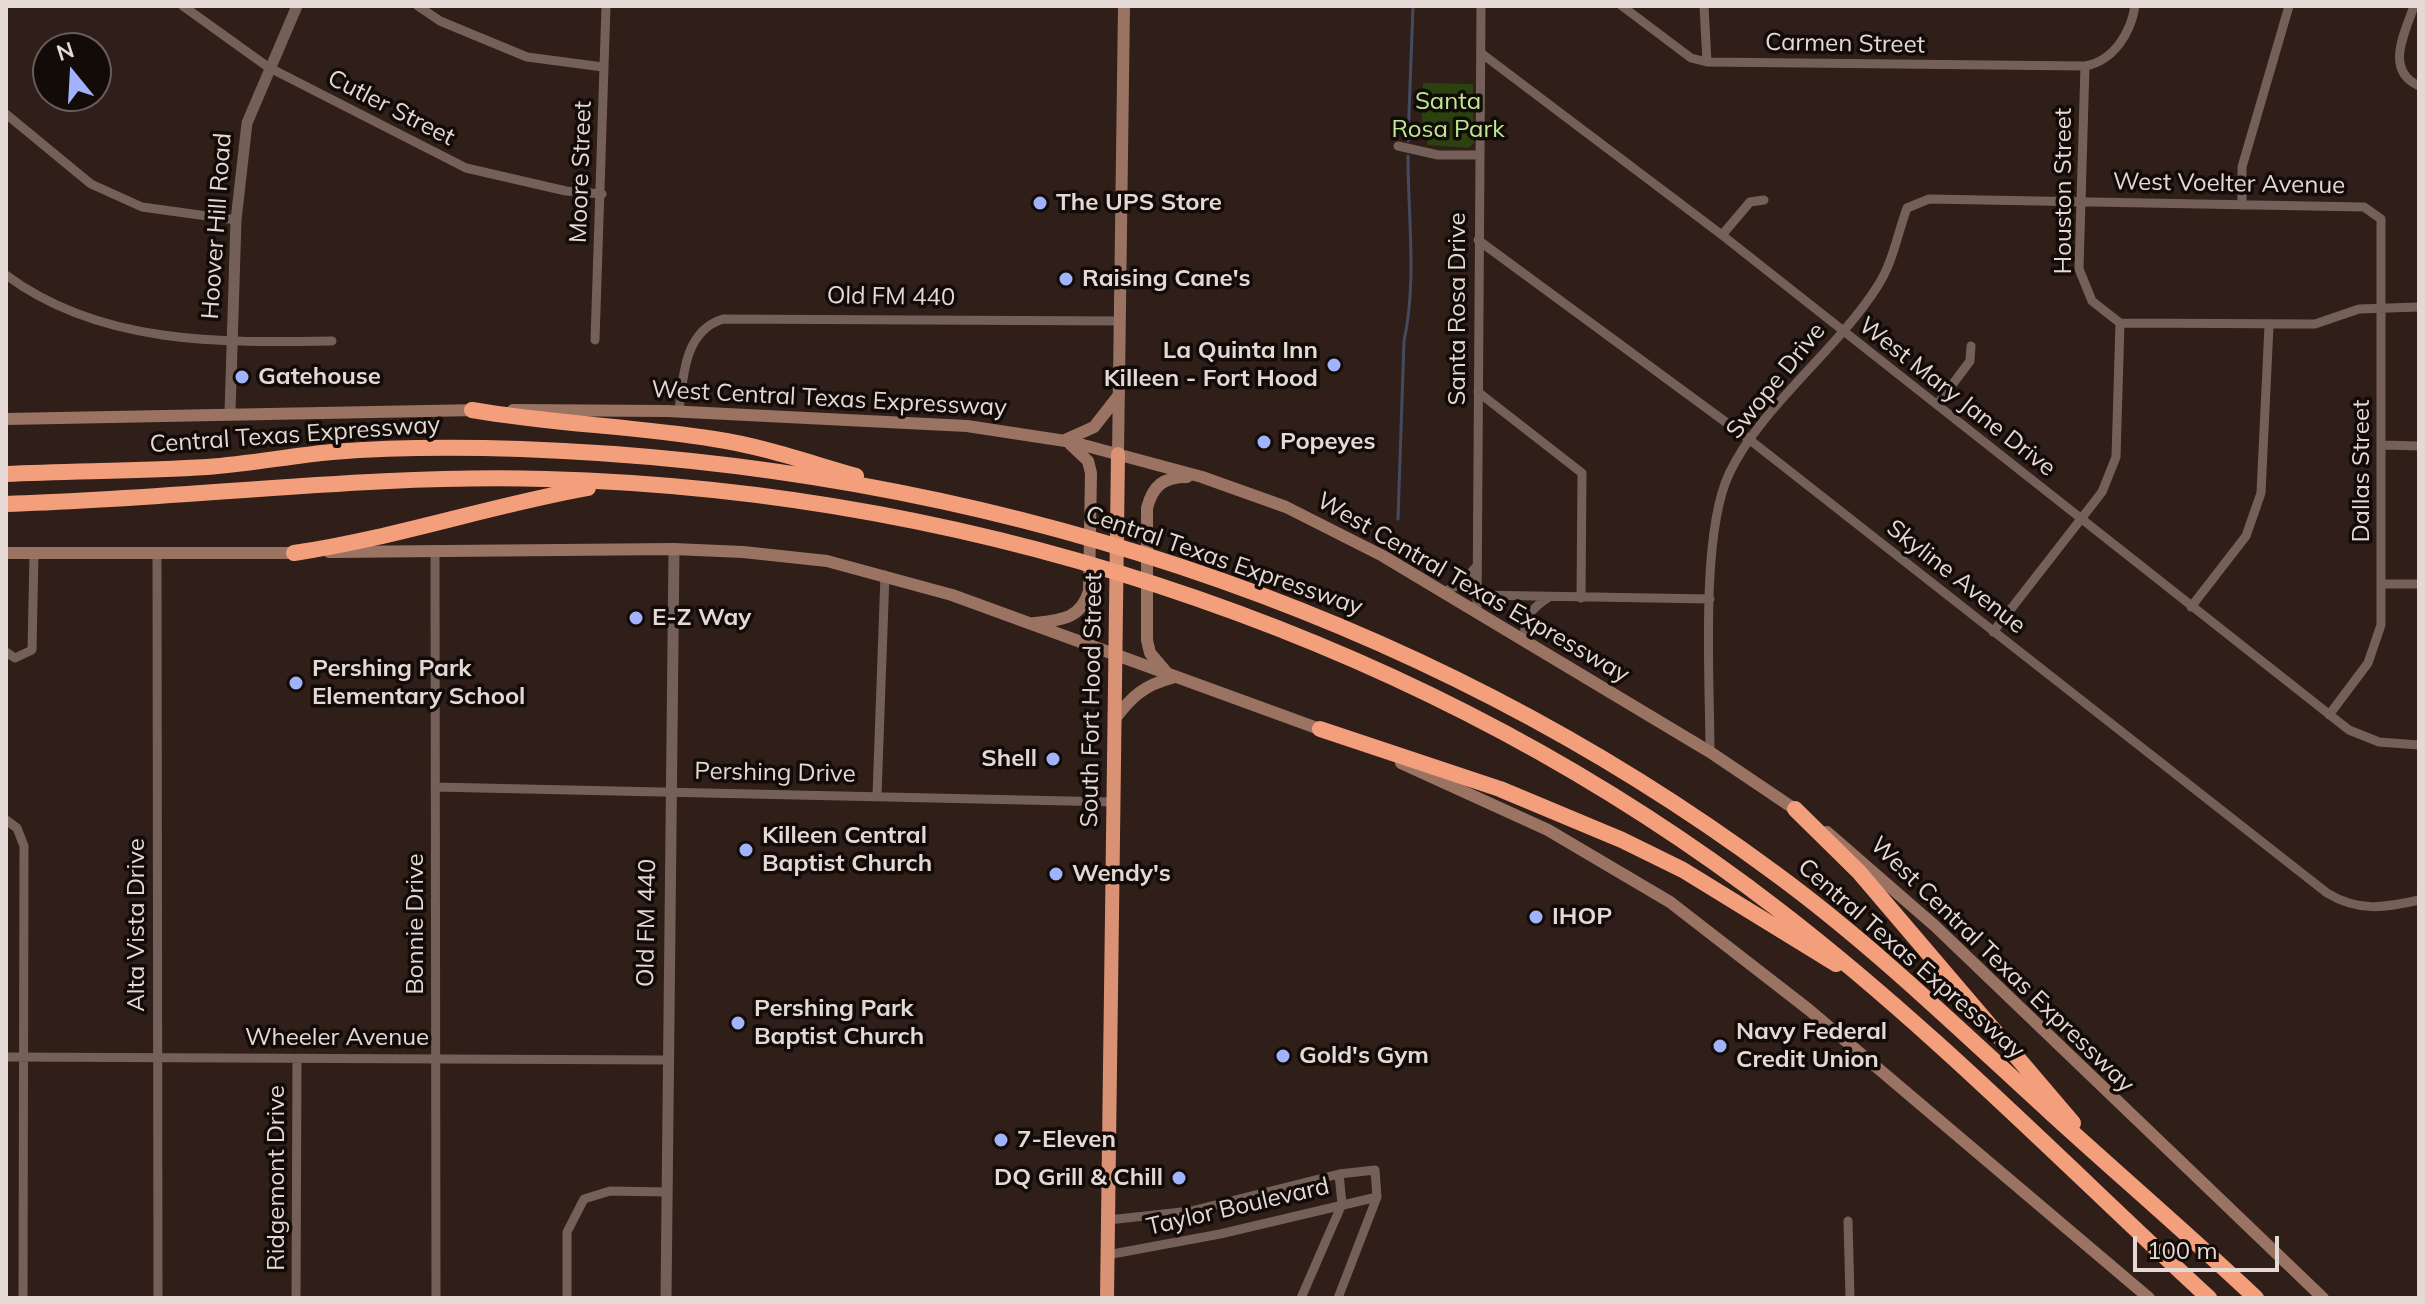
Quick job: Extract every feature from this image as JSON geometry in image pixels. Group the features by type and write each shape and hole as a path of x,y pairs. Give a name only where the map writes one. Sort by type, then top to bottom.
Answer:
{"highway":[{"path":"472,410 526,419 582,422 719,439 962,504"},
{"name":"Central Texas Expressway","path":"6,474 208,467 337,452 518,449 719,465 962,504 1174,564 1352,629 1466,683 1578,743 1677,804 1850,931 2256,1298"},
{"name":"South Fort Hood Street","path":"1107,1298 1118,454"},
{"name":"Central Texas Expressway","path":"6,504 400,480 617,483 767,499 903,520 1058,557 1174,592 1333,650 1528,745 1676,835 1776,907 1858,974 2209,1298"},
{"path":"294,553 366,542 517,500 617,483"},
{"path":"1320,729 1500,789 1622,840 1683,870 1824,959 1858,974"},
{"path":"1795,809 1859,872 2052,1094 2098,1157"}],"main road":[{"name":"South Fort Hood Street","path":"1118,454 1124,6"},
{"path":"1065,440 1094,427 1119,395"},
{"name":"West Central Texas Expressway","path":"6,419 230,412 679,411 967,426 1065,440 1202,477 1286,507 1526,640 1710,752 1795,809 1895,889 2323,1298"},
{"path":"1031,623 1076,614 1086,604 1089,591 1091,473 1081,451 1065,440"},
{"path":"1172,678 1158,665 1147,640 1147,508 1151,493 1160,483 1172,477 1202,477"},
{"path":"6,553 674,549 790,556 885,575 1031,623 1172,678 1320,729 1502,807 1583,849 1670,902 1808,1009 2147,1297"},
{"path":"1114,720 1131,696 1148,685 1172,678"}],"street":[{"name":"Cutler Street","path":"183,6 268,67 466,168 566,191 602,194"},
{"name":"Hoover Hill Road","path":"230,412 236,220 247,123 268,67 297,6"},
{"path":"418,6 440,21 527,57 603,67"},
{"name":"Moore Street","path":"595,340 606,6"},
{"name":"Santa Rosa Drive","path":"1477,612 1481,6"},
{"name":"Carmen Street","path":"1622,6 1691,58 1707,62 2085,66"},
{"path":"1704,6 1707,62"},
{"path":"2085,66 2095,64 2117,48 2130,26 2135,6"},
{"path":"2242,205 2242,167 2247,144 2289,6"},
{"path":"2414,6 2398,57 2404,75 2419,86"},
{"name":"West Mary Jane Drive","path":"1481,53 1722,235 2329,715 2367,738 2419,745"},
{"name":"Houston Street","path":"2085,66 2079,269 2084,289 2099,308 2120,323"},
{"path":"6,114 91,184 142,207 236,220"},
{"path":"1398,146 1438,155 1480,155"},
{"name":"West Voelter Avenue","path":"1913,204 1929,199 2080,201 2364,207 2377,213"},
{"path":"1722,235 1750,202 1764,200"},
{"name":"Swope Drive","path":"1710,752 1710,599 1717,509 1729,473 1750,440 1877,287 1894,252 1907,208 1913,204"},
{"name":"Dallas Street","path":"2329,715 2368,663 2378,641 2382,584 2384,227 2377,213"},
{"name":"Skyline Avenue","path":"1478,240 1750,440 2346,905 2386,907 2419,900"},
{"path":"6,275 69,310 140,333 231,343 332,341"},
{"path":"1993,632 2102,492 2116,457 2120,323 2315,324 2359,309 2419,307"},
{"name":"Old FM 440","path":"679,411 691,346 712,322 723,319 1120,321"},
{"path":"2191,607 2246,536 2261,493 2269,326"},
{"path":"1937,405 1970,361 1971,346"},
{"path":"1478,392 1582,473 1581,598"},
{"path":"2383,445 2419,446"},
{"name":"Old FM 440","path":"666,1298 674,549"},
{"name":"Bonnie Drive","path":"435,550 436,1298"},
{"path":"6,652 15,658 32,650 34,553"},
{"name":"Alta Vista Drive","path":"157,553 158,1298"},
{"path":"1443,592 1461,584 1476,567"},
{"path":"877,795 885,575"},
{"path":"2382,584 2419,584"},
{"path":"1476,595 1710,599"},
{"path":"1526,640 1526,620 1535,606 1549,597"},
{"name":"Pershing Drive","path":"435,787 1113,802"},
{"path":"6,820 17,828 24,846 23,1298"},
{"name":"Wheeler Avenue","path":"6,1057 667,1060"},
{"name":"Ridgemont Drive","path":"296,1298 297,1059"},
{"name":"Taylor Boulevard","path":"1107,1255 1220,1234 1377,1197 1375,1170 1339,1174 1191,1211 1108,1220"},
{"path":"1301,1298 1342,1204 1339,1174"},
{"path":"567,1298 567,1232 584,1199 610,1191 667,1192"},
{"path":"1338,1298 1377,1197"},
{"path":"1848,1221 1850,1298"}],"green space":[{"name":"Santa Rosa Park","path":"1423,83 1473,84 1474,143 1469,148 1428,145 1422,119"}],"waterway":[{"path":"1408,141 1413,6"},
{"path":"1398,519 1404,341 1411,272 1408,156"}],"place":[{"name":"The UPS Store","path":"1040,203"},
{"name":"Raising Cane's","path":"1066,279"},
{"name":"La Quinta Inn Killeen - Fort Hood","path":"1334,365"},
{"name":"Gatehouse","path":"242,377"},
{"name":"Popeyes","path":"1264,442"},
{"name":"E-Z Way","path":"636,618"},
{"name":"Pershing Park Elementary School","path":"296,683"},
{"name":"Shell","path":"1053,759"},
{"name":"Killeen Central Baptist Church","path":"746,850"},
{"name":"Wendy's","path":"1056,874"},
{"name":"IHOP","path":"1536,917"},
{"name":"Pershing Park Baptist Church","path":"738,1023"},
{"name":"Navy Federal Credit Union","path":"1720,1046"},
{"name":"Gold's Gym","path":"1283,1056"},
{"name":"7-Eleven","path":"1001,1140"},
{"name":"DQ Grill & Chill","path":"1179,1178"}]}
